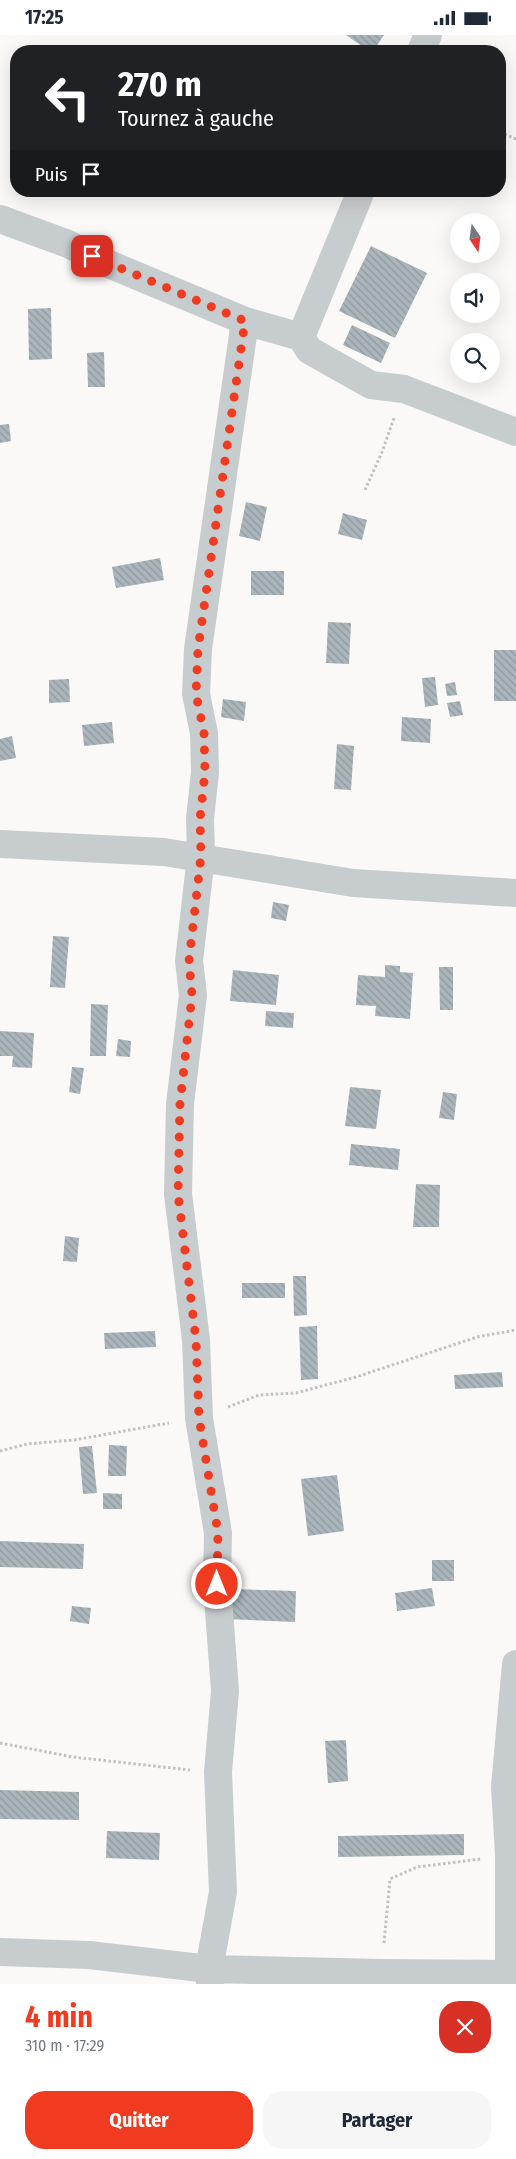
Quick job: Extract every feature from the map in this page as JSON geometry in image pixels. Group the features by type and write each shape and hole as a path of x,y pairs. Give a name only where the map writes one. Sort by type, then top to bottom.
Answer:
{"street":[{"path":"301,337 359,197"},
{"path":"0,219 68,244 104,263 245,321 301,337 309,350 371,385 404,389 516,432"},
{"path":"210,1976 222,1892 218,1772 225,1691 217,1584 218,1533 199,1418 196,1340 178,1194 180,1104 192,995 189,961 201,856 200,819 205,772 204,733 196,694 198,649 245,321"},
{"path":"0,844 164,852 201,856 353,883 516,893"},
{"path":"0,1952 89,1955 210,1976 381,1973 512,1974 505,1787 516,1664"}],"path":[{"path":"365,491 382,451 404,389"},
{"path":"0,1451 27,1444 74,1440 199,1418 259,1395 296,1393 356,1377 477,1337 516,1330"},
{"path":"0,1743 73,1757 218,1772"},
{"path":"381,1973 390,1879 417,1867 509,1855"}],"building":[{"path":"346,35 384,35 377,45 360,45"},
{"path":"371,246 427,273 395,338 339,311"},
{"path":"51,308 52,359 29,360 28,309"},
{"path":"352,325 390,343 381,363 343,345"},
{"path":"104,352 105,387 88,387 87,353"},
{"path":"9,424 11,441 0,443 0,425"},
{"path":"246,502 267,507 260,541 239,536"},
{"path":"343,513 367,520 362,540 338,534"},
{"path":"160,558 164,580 116,588 112,567"},
{"path":"251,571 284,571 284,595 251,595"},
{"path":"328,622 351,623 349,664 326,663"},
{"path":"494,650 516,650 516,701 494,701"},
{"path":"435,677 438,705 425,707 422,678"},
{"path":"69,679 70,702 49,703 49,680"},
{"path":"455,682 457,695 447,696 445,684"},
{"path":"223,699 246,702 244,721 221,717"},
{"path":"460,701 463,715 450,717 447,703"},
{"path":"402,717 431,719 430,743 401,741"},
{"path":"112,722 114,743 84,746 82,725"},
{"path":"12,736 16,758 0,761 0,739"},
{"path":"337,744 354,746 351,790 334,789"},
{"path":"273,902 289,905 286,921 271,918"},
{"path":"53,936 69,937 65,988 50,987"},
{"path":"385,965 400,966 400,972 413,973 410,1019 375,1016 376,1006 356,1005 358,975 385,977"},
{"path":"439,967 453,967 453,1010 440,1010"},
{"path":"233,970 279,975 276,1005 230,1001"},
{"path":"91,1004 108,1005 106,1056 90,1056"},
{"path":"266,1011 294,1013 293,1028 265,1026"},
{"path":"0,1031 34,1033 32,1068 12,1067 13,1056 0,1056"},
{"path":"118,1039 131,1041 130,1057 116,1056"},
{"path":"72,1067 84,1068 80,1094 69,1092"},
{"path":"350,1087 381,1090 376,1129 345,1126"},
{"path":"443,1092 457,1094 454,1120 439,1118"},
{"path":"351,1144 400,1149 398,1170 349,1165"},
{"path":"416,1184 440,1185 439,1227 413,1227"},
{"path":"65,1236 79,1238 77,1262 63,1261"},
{"path":"293,1276 306,1276 307,1315 294,1316"},
{"path":"242,1283 285,1283 285,1298 242,1298"},
{"path":"317,1326 318,1379 301,1380 299,1327"},
{"path":"155,1331 156,1347 105,1349 104,1333"},
{"path":"502,1372 503,1387 455,1389 454,1375"},
{"path":"109,1445 127,1446 126,1476 108,1476"},
{"path":"92,1446 97,1493 83,1494 79,1447"},
{"path":"337,1475 344,1531 308,1536 301,1479"},
{"path":"103,1493 122,1494 122,1509 103,1509"},
{"path":"0,1541 84,1544 83,1569 0,1567"},
{"path":"432,1560 454,1560 454,1581 432,1581"},
{"path":"432,1588 435,1606 397,1611 395,1593"},
{"path":"229,1589 296,1591 295,1622 228,1619"},
{"path":"72,1606 91,1608 89,1624 70,1621"},
{"path":"346,1740 348,1781 328,1783 325,1741"},
{"path":"0,1790 79,1792 79,1820 0,1819"},
{"path":"107,1831 160,1833 159,1860 106,1858"},
{"path":"464,1834 464,1855 338,1857 338,1836"}],"route":[{"path":"92,256 104,263 142,277 245,321 198,649 196,694 204,733 205,772 200,819 201,856 189,961 192,995 180,1104 178,1194 196,1340 199,1418 218,1533 217,1584"}]}
